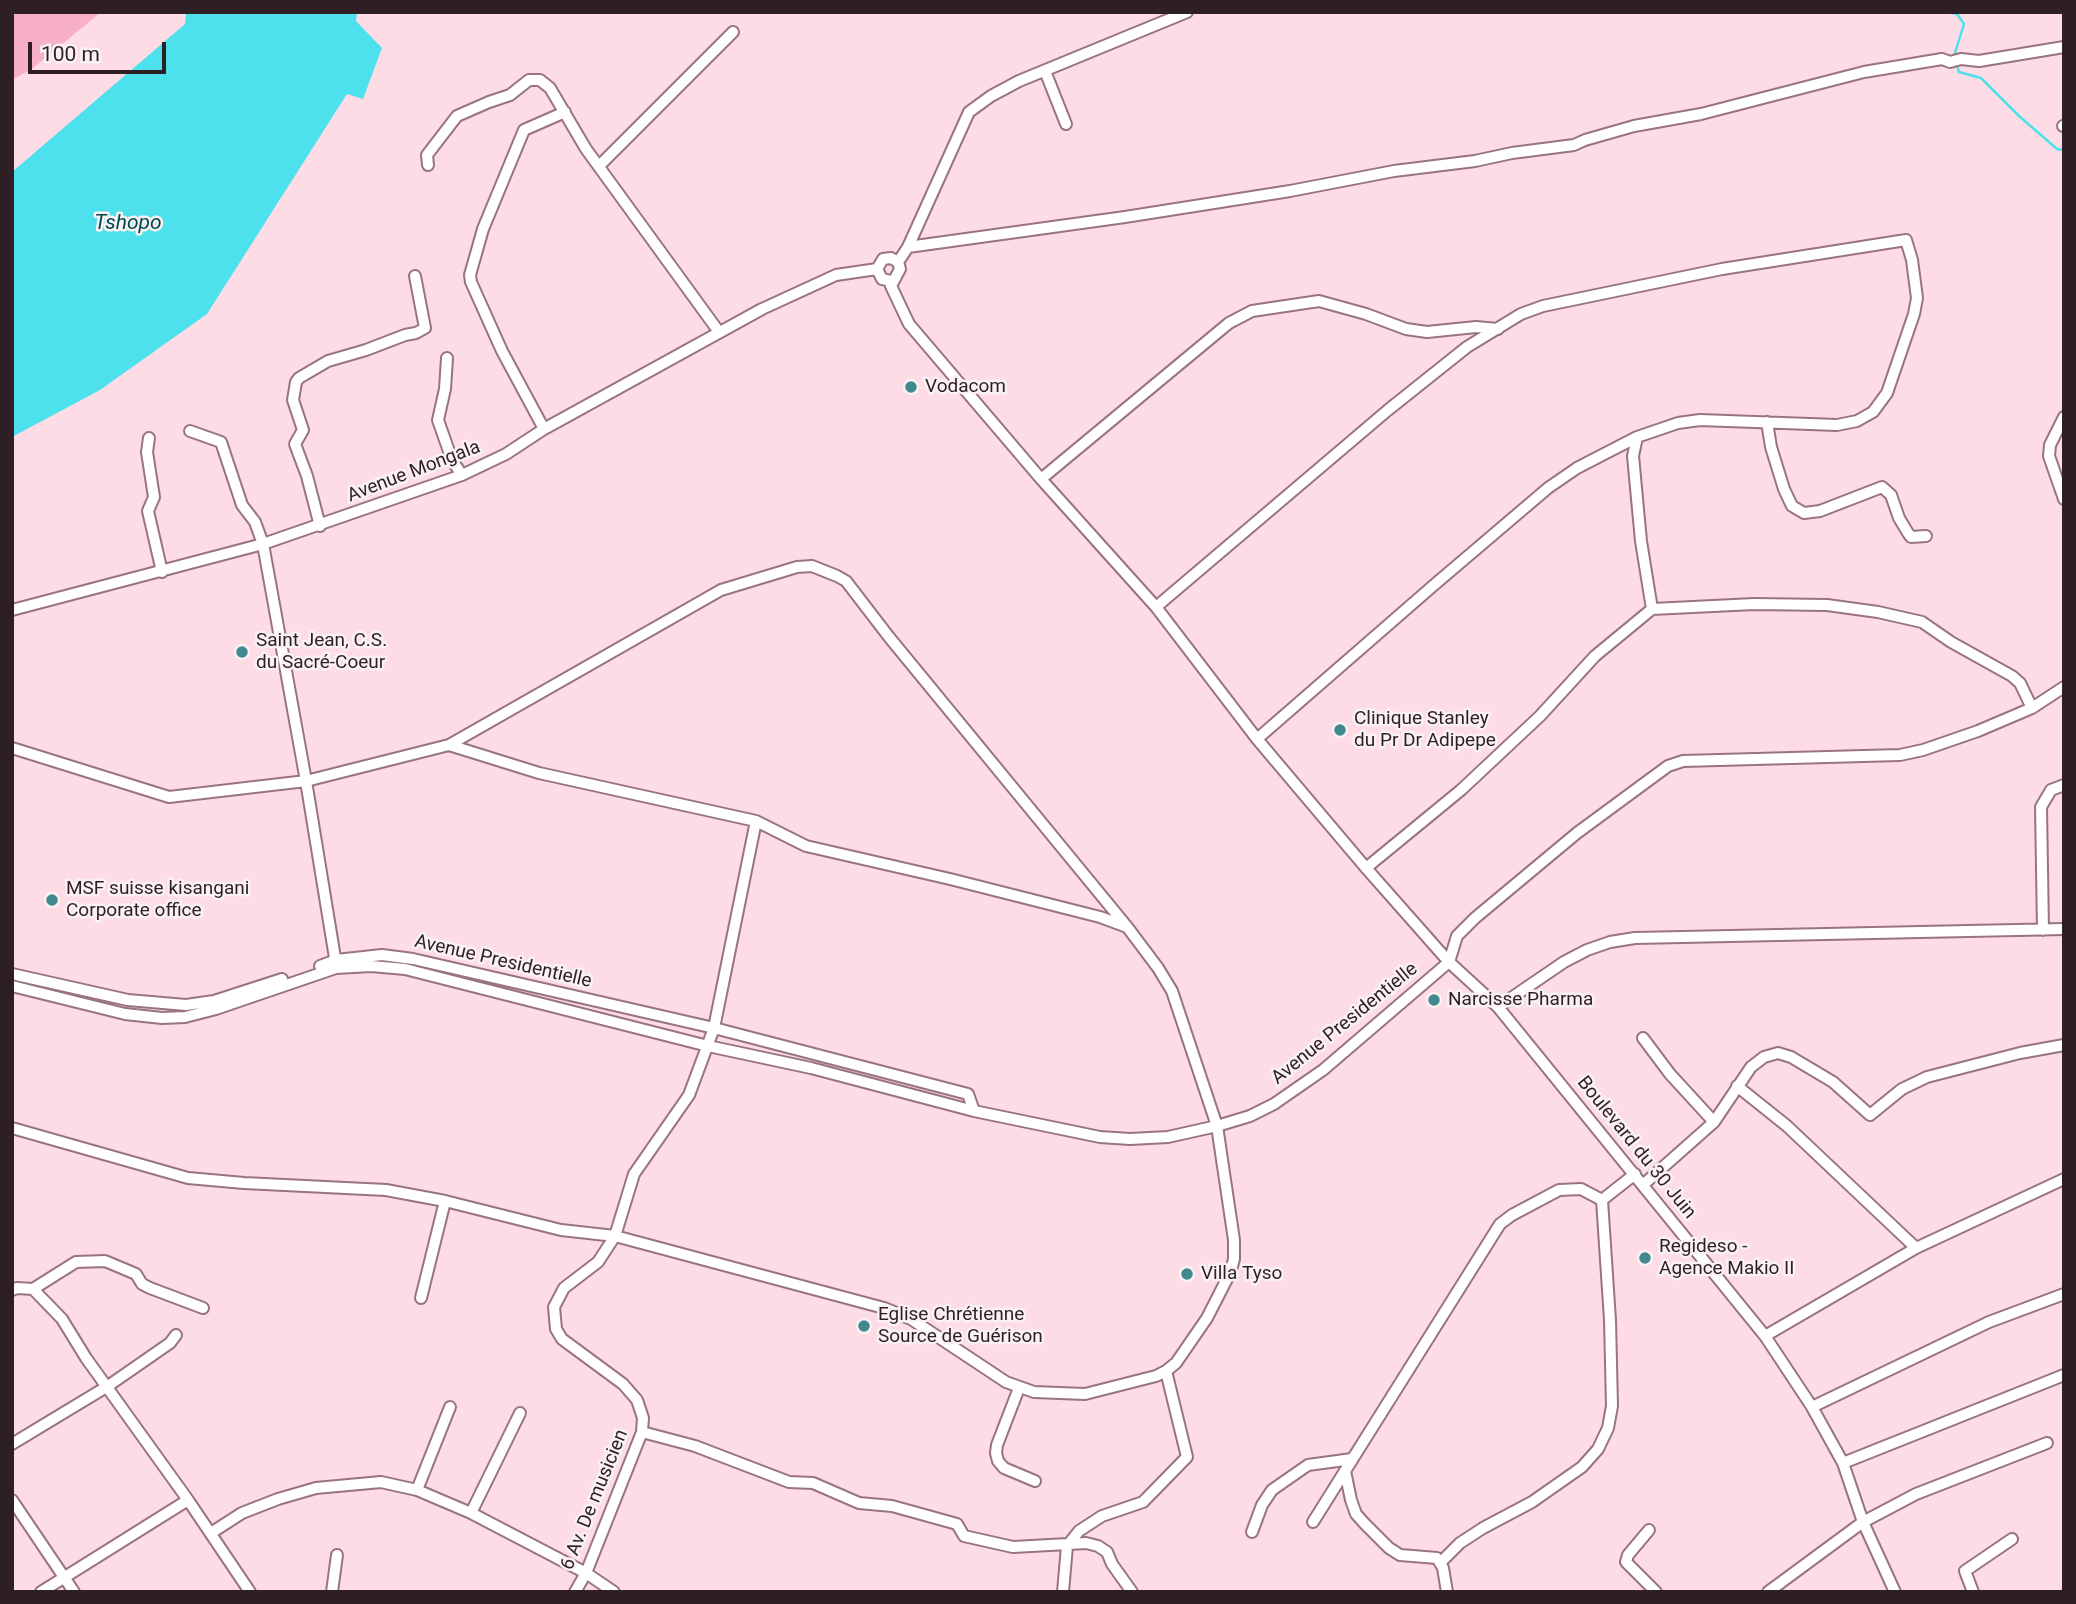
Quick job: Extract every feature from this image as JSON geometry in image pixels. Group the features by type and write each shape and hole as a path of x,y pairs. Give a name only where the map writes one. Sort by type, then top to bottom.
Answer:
{"street":[{"path":"891,286 900,273 898,262 908,247 970,112 991,96 1045,71 1187,12"},
{"path":"599,166 733,32"},
{"path":"908,247 1125,217 1290,191 1394,170 1475,161 1574,145 1634,126 1701,114 1841,77 1942,59 1979,61 2064,47"},
{"path":"1045,71 1066,124"},
{"path":"428,165 427,155 457,116 510,95 528,80 540,80 550,88 586,149 719,332"},
{"path":"544,429 502,351 470,275 483,229 524,131 565,112"},
{"path":"1156,607 1466,347 1499,330 1521,314 1543,306 1722,268 1906,240 1912,260 1917,298 1914,314 1887,393 1873,412 1857,421 1837,425 1700,420 1678,424 1637,437 1577,468 1548,488 1257,739"},
{"name":"Avenue Mongala","path":"12,610 263,544 462,475 506,454 544,429 719,332 825,279 845,273 877,269 883,259 891,258 898,262"},
{"name":"Boulevard du 30 Juin","path":"877,269 882,279 891,281 909,324 1041,479 1156,607 1257,739 1366,869 1449,962 1498,1007 1765,1336 1812,1407 1843,1463 1863,1522 1895,1592"},
{"path":"320,526 307,476 295,444 303,430 293,400 296,382 299,377 328,361 366,351 405,335 416,334 425,327 415,276"},
{"path":"1041,479 1229,323 1252,311 1319,301 1406,329 1427,332 1476,327 1499,330"},
{"path":"447,358 445,389 438,420 452,460 462,475"},
{"path":"2064,416 2050,445 2049,456 2061,484 2064,499"},
{"path":"1767,422 1771,447 1792,506 1804,513 1820,511 1882,487 1891,495 1899,519 1911,537 1926,536"},
{"path":"190,431 221,442 242,505 255,522 263,544 336,964"},
{"path":"1637,437 1633,456 1641,541 1652,609"},
{"path":"149,438 147,452 154,497 148,512 162,572"},
{"path":"12,748 169,797 306,781 449,745 721,590 797,567 812,566 846,581 1128,928 1172,992 1217,1126 1234,1240 1234,1259 1208,1318 1176,1363 1166,1371 1085,1394 1055,1394 1019,1388 1006,1382 911,1320 884,1308 615,1236 561,1230 444,1201 386,1190 244,1184 187,1178 12,1128"},
{"path":"1366,869 1461,790 1540,716 1595,656 1652,609 1754,604 1827,605 1878,611 1922,622 1951,642 2012,676 2020,683 2032,708"},
{"path":"1449,962 1457,936 1475,918 1577,833 1668,766 1683,761 1900,755 1949,742 2032,708 2063,685"},
{"path":"449,745 539,773 756,821 806,846 1100,917 1128,928"},
{"path":"2043,930 2041,807 2051,790 2064,785"},
{"name":"6 Av. De musicien","path":"575,1592 586,1573 642,1433 643,1418 641,1409 630,1392 562,1339 554,1318 554,1307 564,1288 598,1262 615,1236 634,1174 690,1095 714,1028 756,821"},
{"path":"1498,1007 1564,962 1587,950 1635,938 2064,929"},
{"name":"Avenue Presidentielle","path":"12,986 125,1014 162,1018 185,1017 336,964 382,955 413,959 714,1028 968,1094 974,1111"},
{"name":"Avenue Presidentielle","path":"336,964 405,969 708,1046 811,1068 974,1111 1100,1137 1168,1137 1250,1116 1300,1088 1449,962"},
{"name":"Avenue Presidentielle","path":"12,974 128,1000 215,1005"},
{"path":"125,1014 128,1000"},
{"path":"1643,1038 1670,1074 1714,1122"},
{"path":"1644,1184 1714,1122 1751,1067 1763,1057 1778,1053 1791,1057 1833,1082 1870,1115 1902,1089 1927,1077 2020,1053 2064,1045"},
{"path":"811,1068 817,1054"},
{"path":"1737,1086 1787,1126 1916,1248"},
{"path":"1602,1200 1635,1174"},
{"path":"1765,1336 1916,1248 2064,1179"},
{"path":"1313,1522 1500,1224 1559,1189 1581,1189 1602,1200"},
{"path":"1441,1562 1460,1543 1532,1502 1582,1467 1598,1449 1608,1428 1612,1406 1610,1320 1602,1200"},
{"path":"421,1298 444,1201"},
{"path":"14,1289 33,1289 76,1262 105,1261 136,1274 142,1284 150,1288 203,1308"},
{"path":"33,1289 62,1319 86,1358 250,1592"},
{"path":"1812,1407 1989,1322 2064,1294"},
{"path":"12,1444 108,1386 170,1343 176,1335"},
{"path":"1063,1592 1067,1546 1079,1531 1096,1519 1143,1502 1187,1457 1166,1371"},
{"path":"1843,1463 2064,1374"},
{"path":"1019,1388 996,1453 1004,1468 1035,1481"},
{"path":"417,1490 450,1407"},
{"path":"471,1513 520,1413"},
{"path":"642,1433 695,1446 789,1482 813,1483 859,1503 892,1506 957,1524 964,1536 1013,1547 1086,1543 1098,1546 1107,1552 1112,1564 1132,1592"},
{"path":"1768,1592 1863,1522 1916,1494 2047,1443"},
{"path":"1252,1532 1262,1505 1272,1490 1308,1465 1352,1459"},
{"path":"1345,1471 1356,1514 1389,1548 1400,1555 1433,1558 1441,1562"},
{"path":"211,1533 242,1513 278,1499 316,1488 381,1482 417,1490 471,1513 586,1573 614,1592"},
{"path":"12,1500 74,1592"},
{"path":"41,1592 188,1500"},
{"path":"1650,1530 1628,1555 1626,1562 1656,1592"},
{"path":"1973,1592 1965,1571 2012,1539"},
{"path":"332,1592 337,1555"},
{"path":"1441,1562 1447,1592"}],"shaded area":[{"path":"12,12 101,12 32,69 12,80"}],"water":[{"name":"Tshopo","path":"186,12 357,12 356,21 382,48 363,99 347,94 207,314 100,390 12,437 12,172 185,24"}],"waterway":[{"path":"1946,12 1957,14 1964,24 1954,56"},
{"path":"1956,62 1959,72 1981,78 2057,149 2064,150"}],"place":[{"name":"Vodacom","path":"911,387"},
{"name":"Saint Jean, C.S. du Sacré-Coeur","path":"242,652"},
{"name":"Clinique Stanley du Pr Dr Adipepe","path":"1340,730"},
{"name":"MSF suisse kisangani Corporate office","path":"52,900"},
{"name":"Narcisse Pharma","path":"1434,1000"},
{"name":"Regideso - Agence Makio II","path":"1645,1258"},
{"name":"Villa Tyso","path":"1187,1274"},
{"name":"Eglise Chrétienne Source de Guérison","path":"864,1326"}]}
